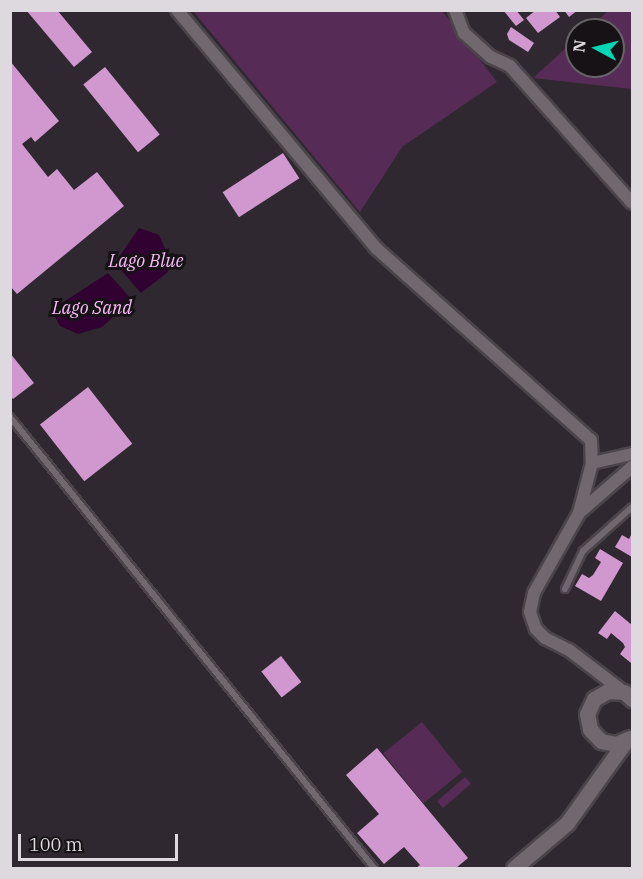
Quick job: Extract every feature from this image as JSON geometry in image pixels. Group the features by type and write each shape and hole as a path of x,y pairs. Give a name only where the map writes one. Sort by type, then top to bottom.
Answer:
{"street":[{"path":"177,10 376,249 591,440 592,463 579,513 534,593 530,612 536,629 545,638 595,670 628,695"},
{"path":"455,10 464,33 491,57 510,66 633,203"},
{"path":"592,463 633,454"},
{"path":"579,513 633,467"},
{"path":"595,670 600,694 587,714 590,729 601,741 605,772"},
{"path":"600,694 628,695"},
{"path":"601,741 631,738"},
{"path":"514,868 567,823 631,738"}],"lane":[{"path":"10,417 374,868"},
{"path":"565,589 583,551 633,507"}],"shaded area":[{"path":"193,11 442,11 497,82 402,147 360,212"},
{"path":"608,11 632,11 632,89 533,78 565,49 565,78 625,78 625,18 600,18"},
{"path":"422,722 462,772 423,803 383,753"},
{"path":"465,777 471,784 443,808 437,801"}],"water":[{"name":"Lago Blue","path":"139,228 159,235 170,260 168,272 141,293 115,263"},
{"name":"Lago Sand","path":"108,273 132,300 102,327 78,334 60,326 53,313 59,305"}],"building":[{"path":"26,10 57,10 92,52 74,67"},
{"path":"503,10 516,10 524,20 516,26"},
{"path":"536,10 555,10 560,17 538,33 526,18"},
{"path":"564,10 578,10 569,17"},
{"path":"511,27 534,43 528,52 509,40 507,34"},
{"path":"10,61 59,121 35,142 31,137 22,144 48,177 57,169 74,190 97,172 124,206 17,294 10,286"},
{"path":"105,67 160,135 138,152 83,85"},
{"path":"283,153 299,178 239,217 223,192"},
{"path":"10,353 34,383 13,399 10,396"},
{"path":"88,387 132,444 84,481 40,425"},
{"path":"632,533 632,557 615,547 622,535 629,539"},
{"path":"600,549 623,563 601,601 575,586 582,574 589,578 593,575 601,562 595,558"},
{"path":"615,611 632,625 631,663 620,654 625,647 623,643 611,633 607,639 598,633"},
{"path":"281,656 301,682 282,697 261,671"},
{"path":"377,748 468,858 456,868 416,868 420,865 404,847 384,864 357,833 379,814 346,775"}]}
